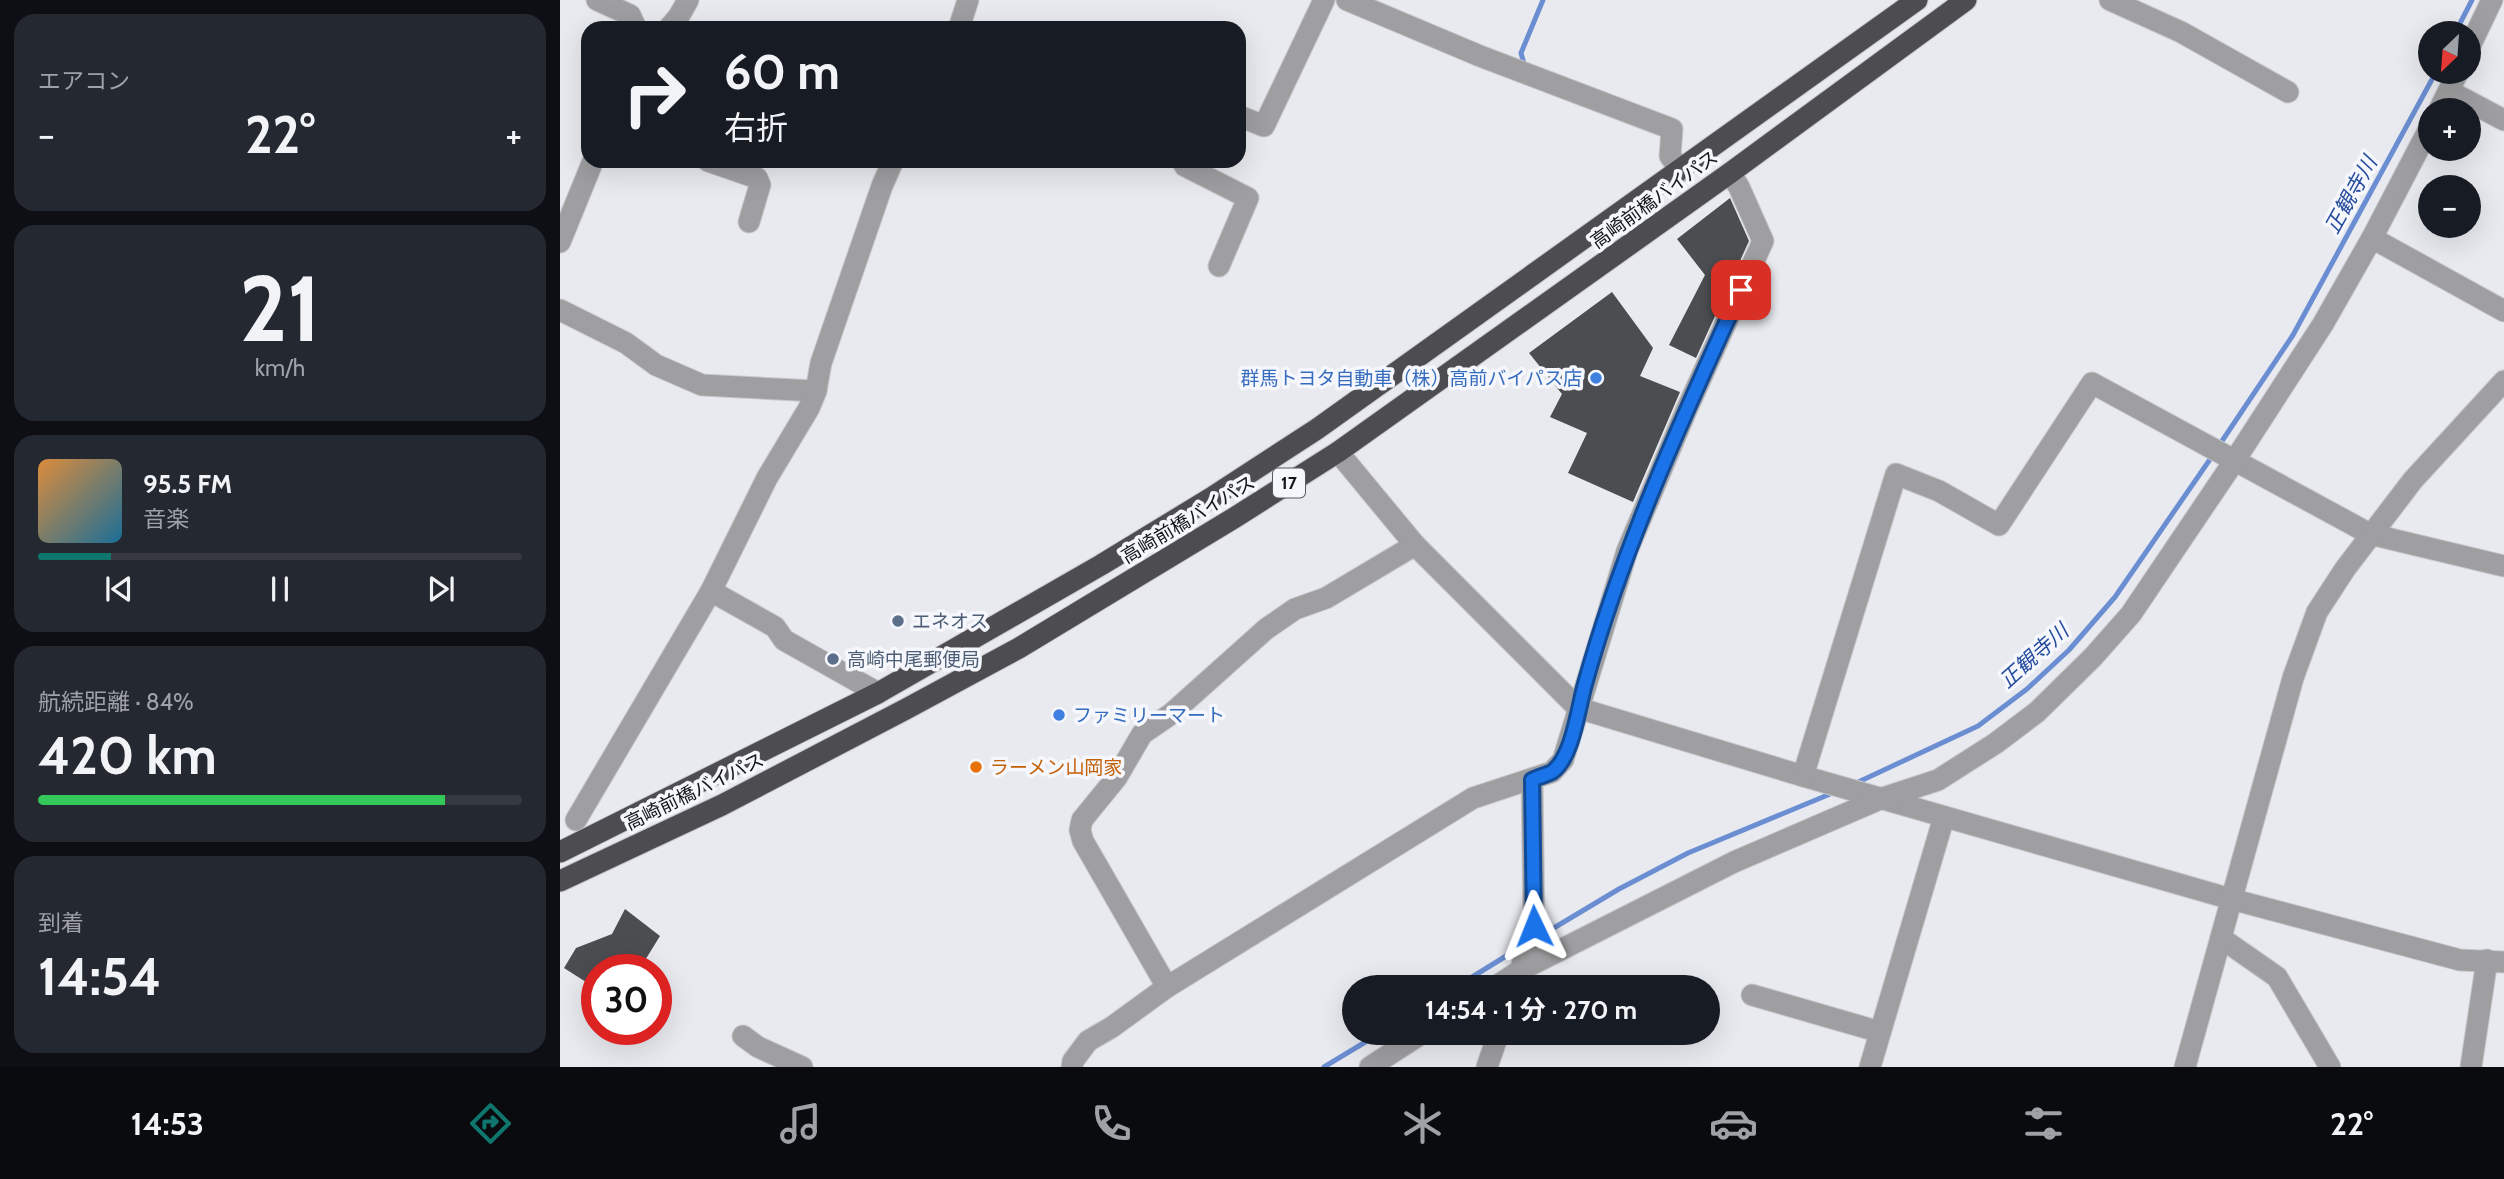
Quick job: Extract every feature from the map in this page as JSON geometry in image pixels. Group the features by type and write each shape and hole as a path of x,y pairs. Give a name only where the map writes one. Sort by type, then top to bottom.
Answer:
{"highway":[{"name":"高崎前橋バイパス","path":"560,852 878,693 1101,565 1307,436 1917,0"},
{"name":"高崎前橋バイパス","path":"560,881 722,805 1019,648 1234,518 1338,452 1730,173 1966,0"}],"street":[{"path":"597,0 630,15 633,21"},
{"path":"675,21 688,0"},
{"path":"961,21 968,0"},
{"path":"1246,119 1264,126 1324,0"},
{"path":"1347,0 1480,56 1672,128 1670,156 1681,171"},
{"path":"2110,0 2181,32 2288,92"},
{"path":"2482,21 2492,0"},
{"path":"2457,84 2504,120"},
{"path":"1525,975 1734,862 1880,799 1938,780 2038,712 2131,614 2323,324 2372,239 2418,150"},
{"path":"560,242 590,168"},
{"path":"728,168 757,178 760,185 749,222"},
{"path":"583,841 568,817 711,591 767,478 809,408 816,391 821,363 890,168"},
{"path":"1189,168 1248,198 1219,266"},
{"path":"1072,1067 1073,1061 1088,1041 1167,988 1473,798 1552,772 1563,760 1627,551 1686,411 1763,241 1730,173"},
{"path":"2372,239 2504,311"},
{"path":"560,310 626,343 656,365 702,385 816,391"},
{"path":"2185,1067 2304,645 2317,612 2370,534 2413,480 2504,381"},
{"path":"1803,776 1896,474 1939,491 1999,525 2092,383 2370,534 2504,566"},
{"path":"1338,452 1415,545 1578,708 1880,799 2231,898 2460,960 2495,961 2471,1067"},
{"path":"1167,988 1083,841 1080,830 1082,820 1117,777 1142,734 1171,714 1266,629 1295,609 1326,598 1415,545"},
{"path":"711,591 775,627 784,640 878,693"},
{"path":"1519,975 1534,926 1532,780"},
{"path":"1919,810 1924,795 1938,780"},
{"path":"1870,1067 1944,817"},
{"path":"2221,938 2277,977 2330,1067"},
{"path":"1752,995 1880,1032"},
{"path":"743,1036 758,1047 802,1067"},
{"path":"1370,1067 1404,1045"},
{"path":"1488,1067 1495,1045"}],"building":[{"path":"1730,198 1749,241 1696,358 1669,345 1705,275 1677,239"},
{"path":"1612,292 1653,348 1640,376 1680,392 1633,502 1568,473 1587,433 1550,417 1562,394 1529,353"},
{"path":"625,909 660,936 649,954 581,954 581,979 564,968 576,948 612,934"}],"waterway":[{"path":"1525,67 1521,53 1543,0"},
{"name":"正観寺川","path":"2461,21 2472,0"},
{"name":"正観寺川","path":"2218,447 2293,335 2429,84"},
{"name":"正観寺川","path":"1854,784 1978,726 2027,689 2069,650 2115,597 2213,455"},
{"name":"正観寺川","path":"1537,938 1619,889 1688,853 1835,792"},
{"name":"正観寺川","path":"1475,975 1519,948"},
{"name":"正観寺川","path":"1324,1067 1360,1045"}],"place":[{"name":"群馬トヨタ自動車（株）高前バイパス店","path":"1596,378"},
{"name":"エネオス","path":"898,621"},
{"name":"高崎中尾郵便局","path":"833,659"},
{"name":"ファミリーマート","path":"1059,715"},
{"name":"ラーメン山岡家","path":"976,767"}],"route":[{"path":"1534,926 1532,780 1552,772 1563,760 1627,551 1741,290"}]}
